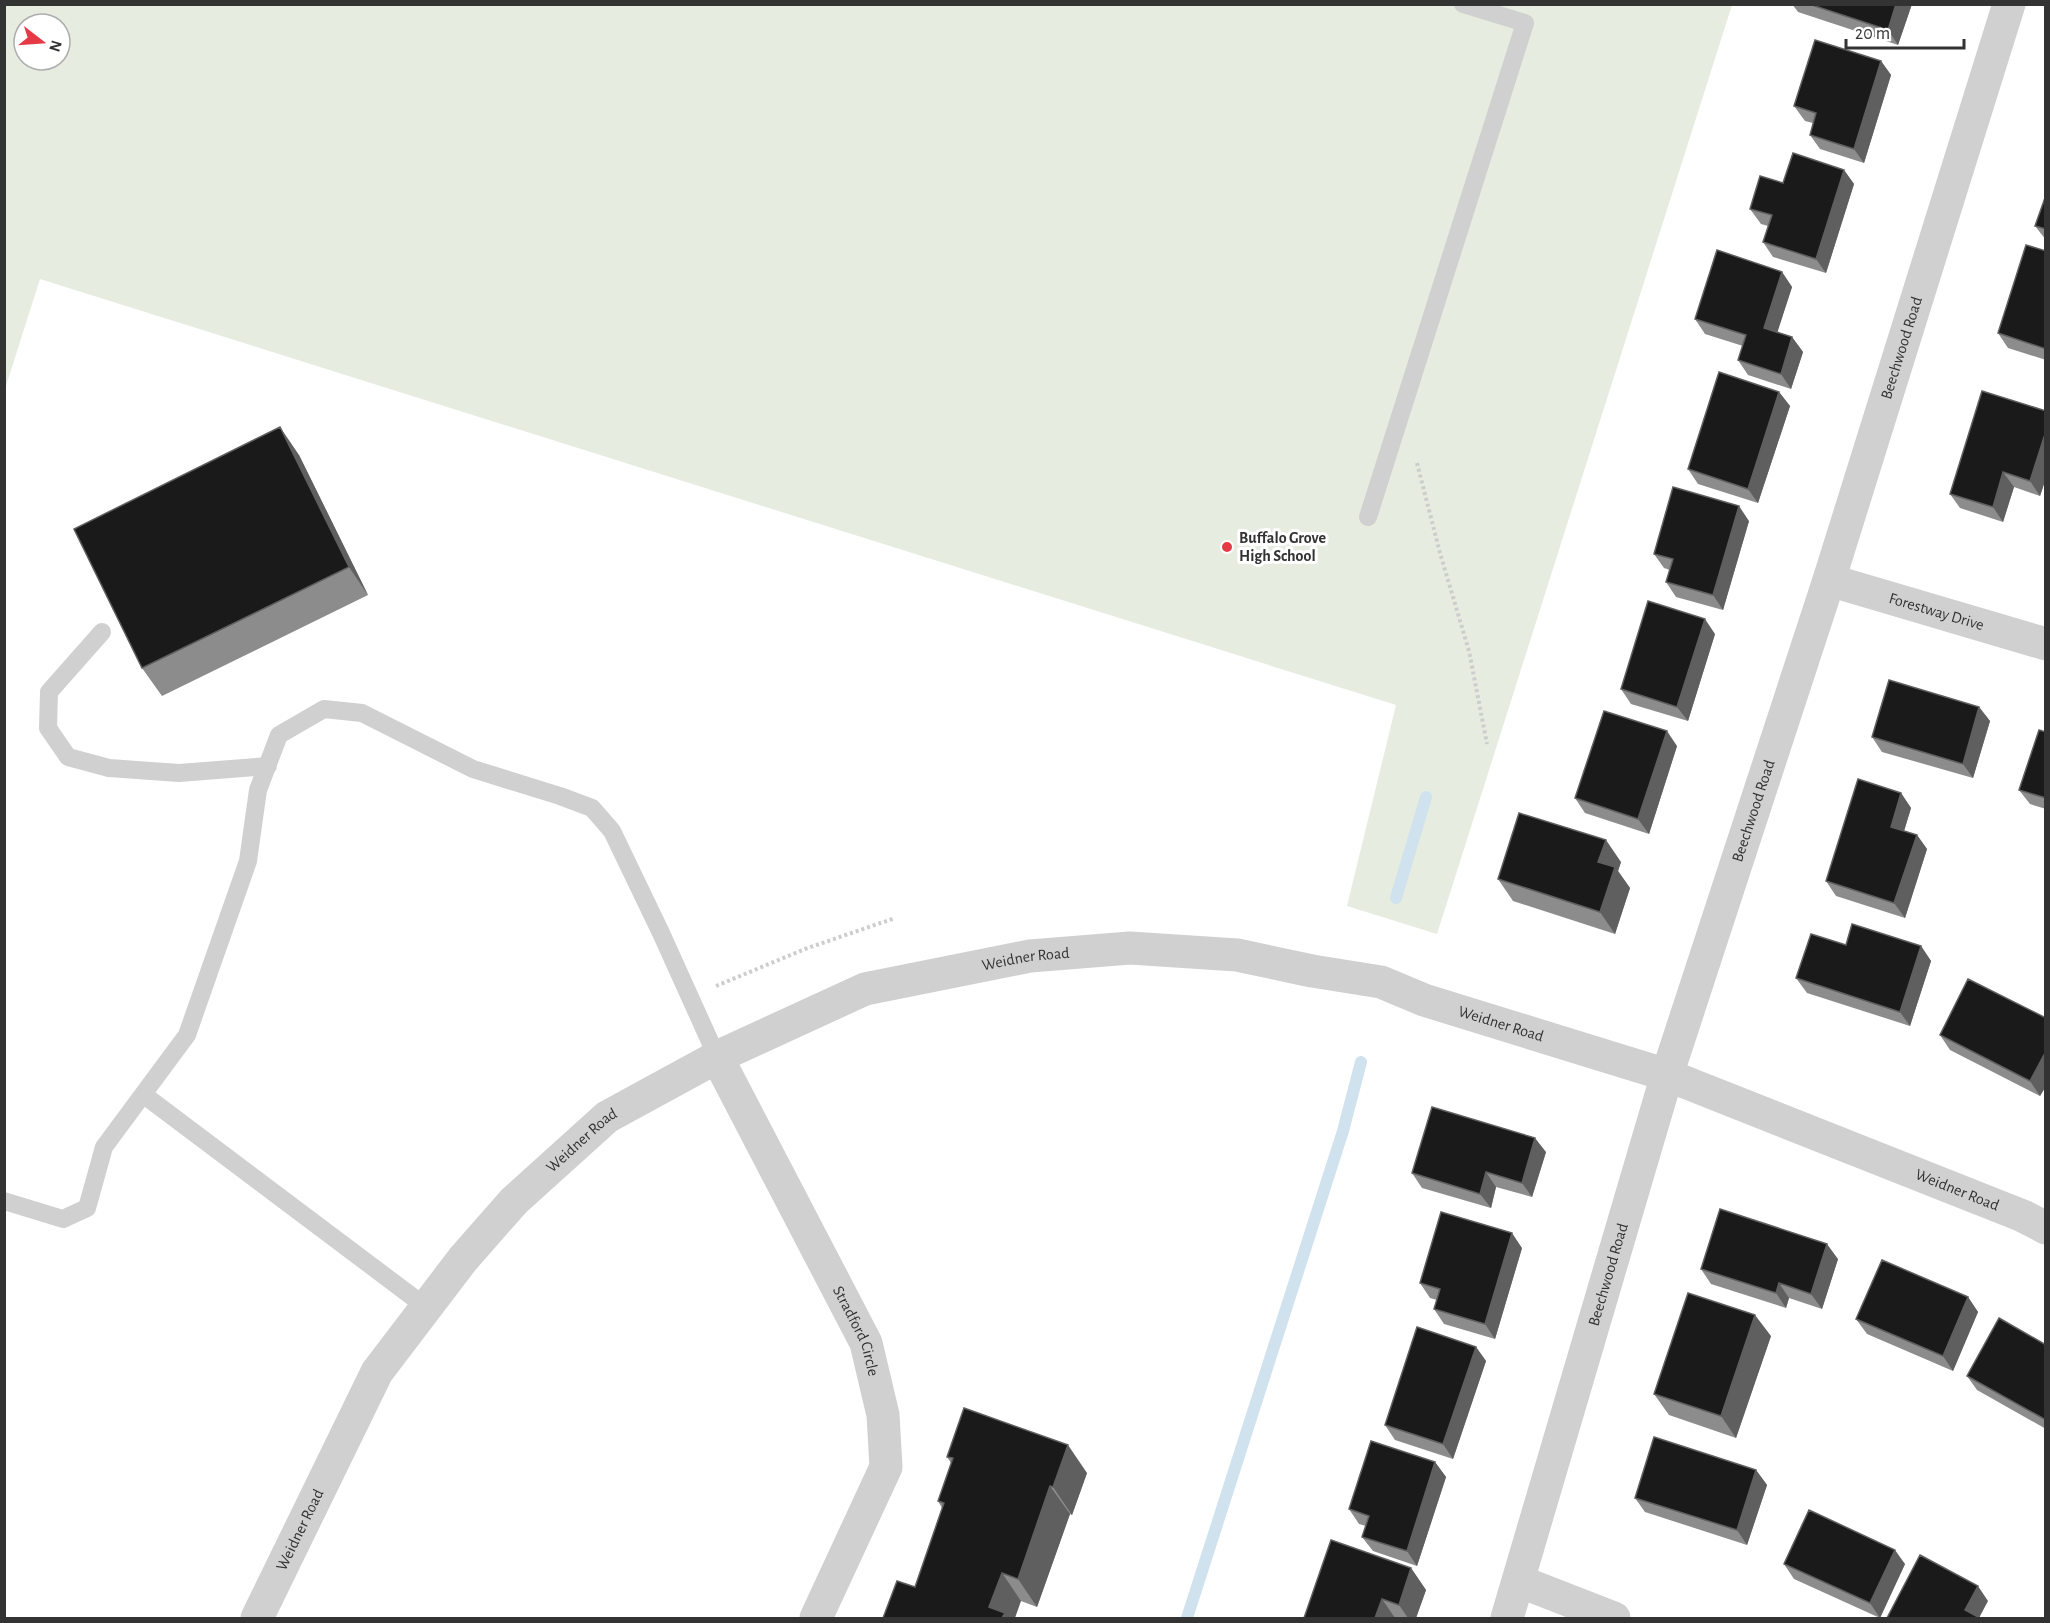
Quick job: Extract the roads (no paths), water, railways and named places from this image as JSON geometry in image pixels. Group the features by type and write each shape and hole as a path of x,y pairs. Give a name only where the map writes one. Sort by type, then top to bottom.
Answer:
{"street":[{"name":"Beechwood Road","path":"1507,1618 1667,1075 1830,580 2009,4"},
{"name":"Forestway Drive","path":"1830,580 2046,644"},
{"name":"Weidner Road","path":"257,1618 376,1372 463,1259 514,1201 607,1117 717,1057 865,989 1029,956 1130,948 1237,955 1382,982 1424,1000 1667,1075 2023,1216 2046,1228"},
{"name":"Stradford Circle","path":"717,1057 866,1343 883,1415 886,1467 816,1618"},
{"path":"1519,1581 1614,1618"}],"lane":[{"path":"1368,518 1525,23 1463,4"},
{"path":"102,632 49,692 48,728 68,757 109,768 179,773 268,766"},
{"path":"4,1201 63,1219 87,1208 104,1147 187,1035 248,861 258,790 279,735 324,709 362,713 473,769 592,808 612,831 717,1057"},
{"path":"144,1095 426,1306"}],"waterway":[{"path":"1396,898 1426,797"},
{"path":"1187,1618 1343,1131 1361,1062"}],"place":[{"name":"Buffalo Grove High School","path":"1227,547"}]}
